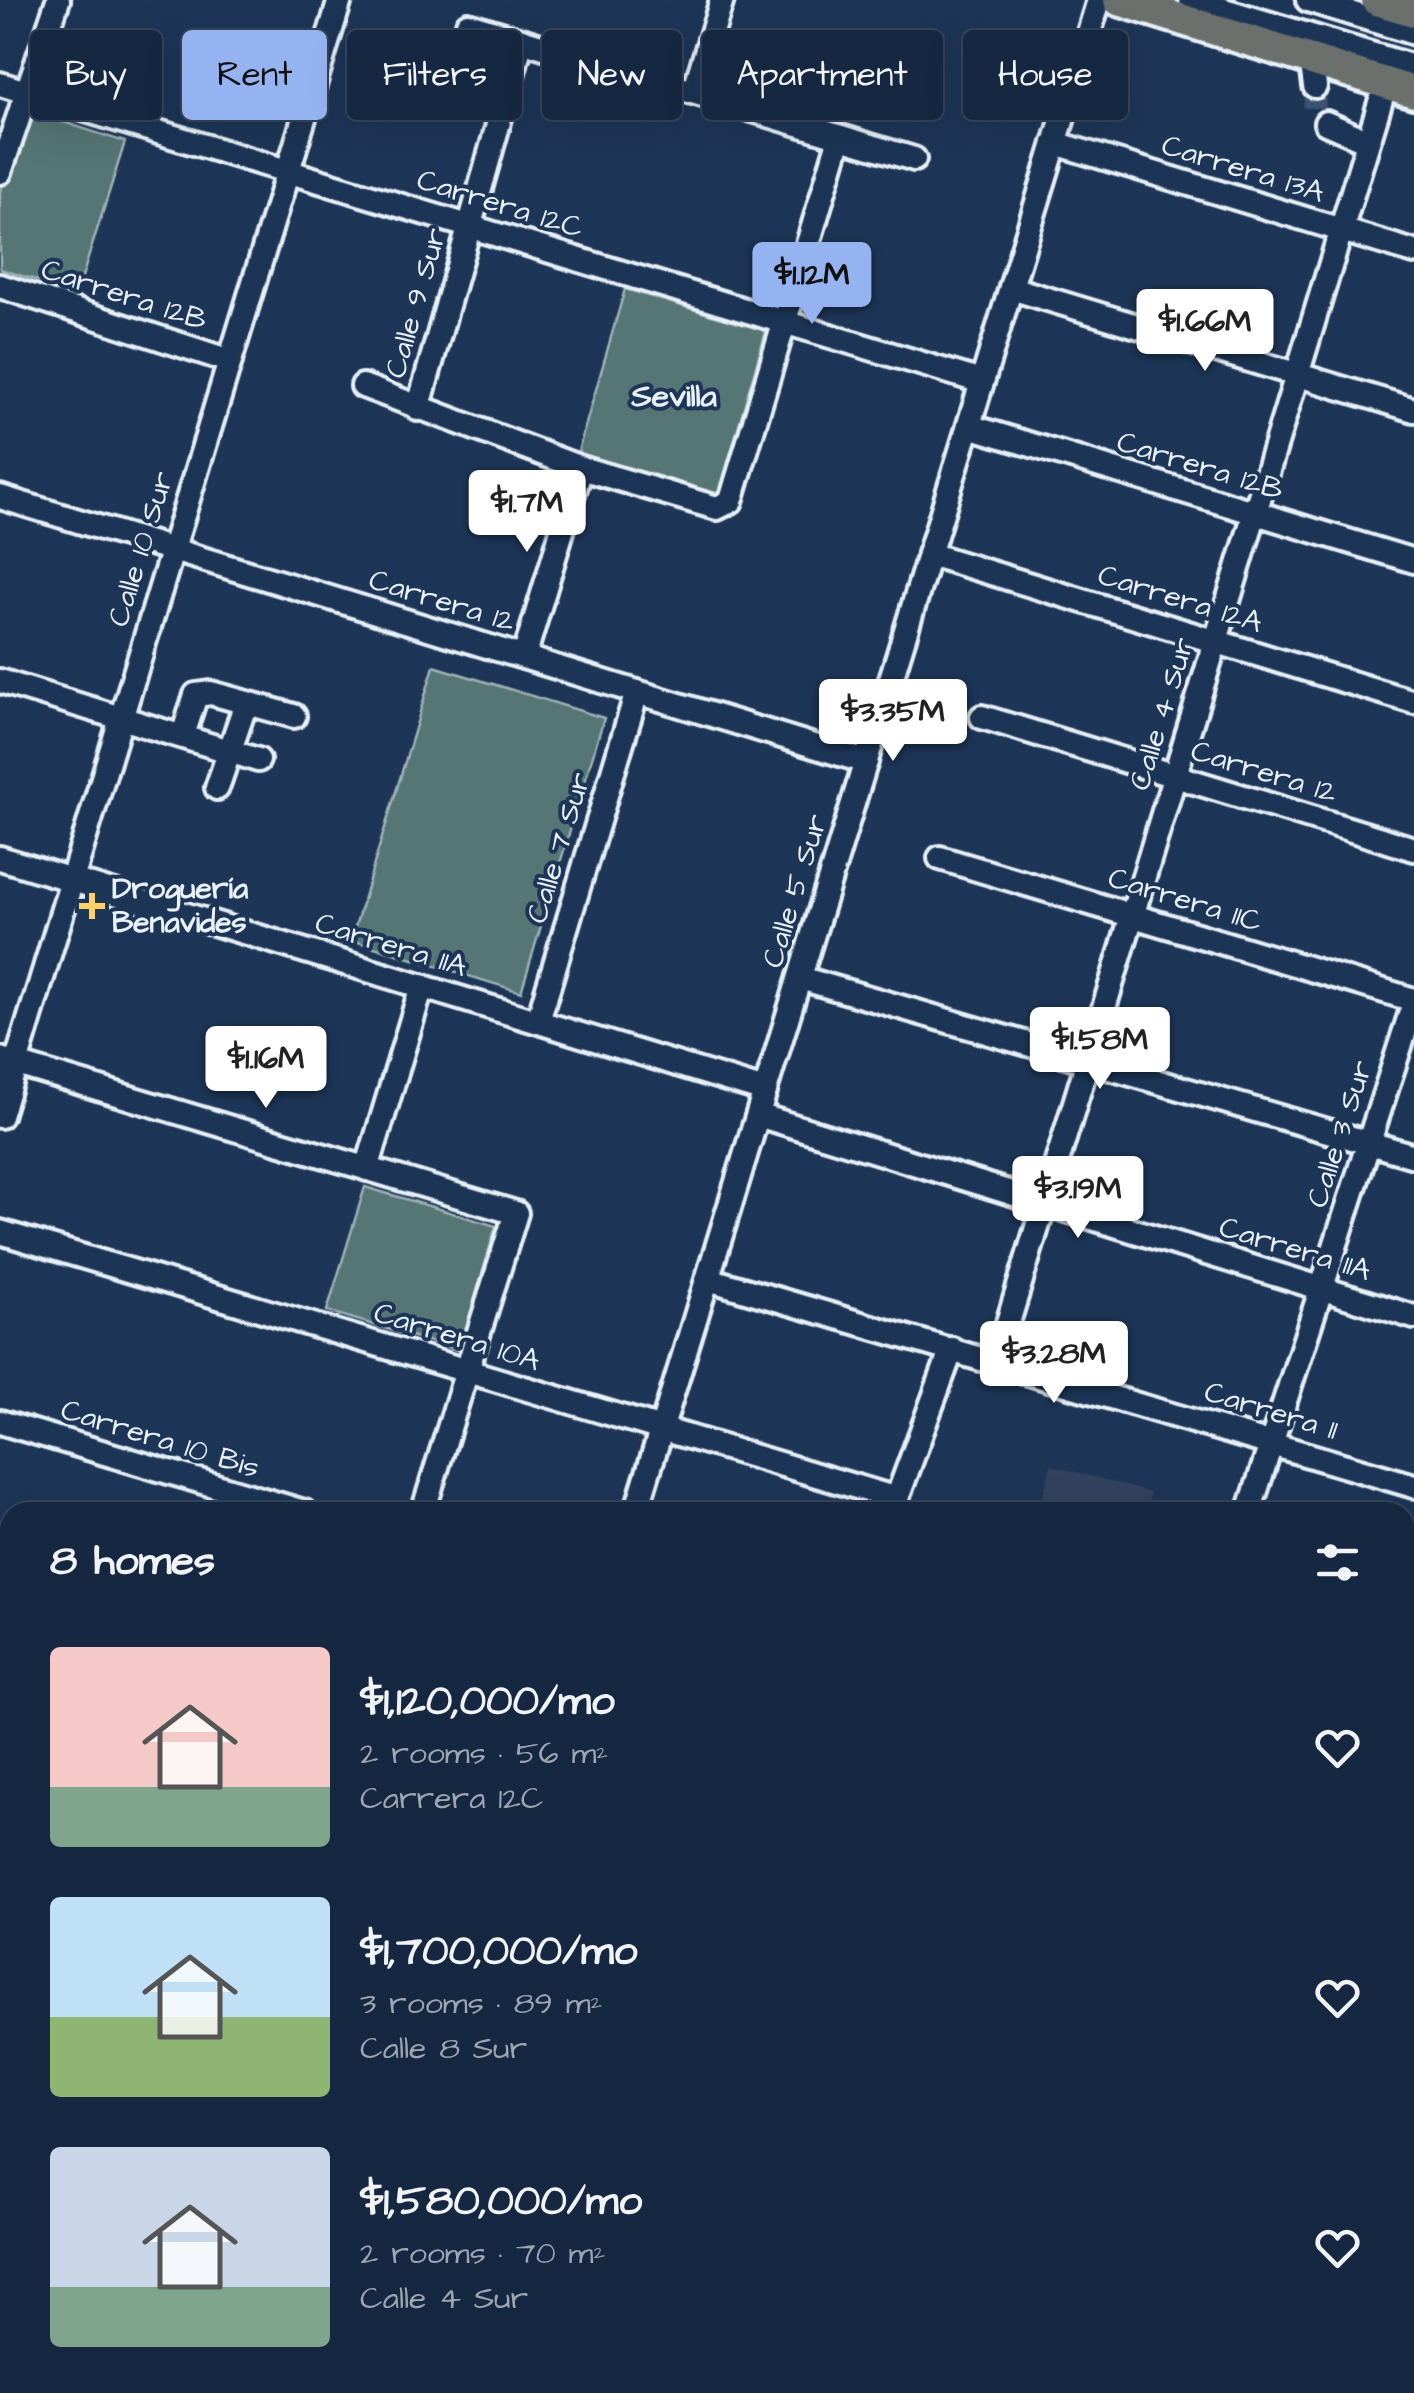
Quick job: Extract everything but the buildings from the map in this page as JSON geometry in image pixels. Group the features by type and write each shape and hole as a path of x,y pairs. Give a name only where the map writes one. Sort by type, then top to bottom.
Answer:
{"main road":[{"path":"1119,0 1313,72 1400,88"},
{"path":"1377,0 1414,11"}],"street":[{"path":"0,172 58,0"},
{"name":"Calle 10 Sur","path":"0,1116 8,1061 72,880 340,0"},
{"path":"694,92 722,0"},
{"name":"Calle 5 Sur","path":"639,1502 1099,0"},
{"path":"1191,0 1414,67"},
{"path":"1308,0 1414,33"},
{"path":"468,24 488,30"},
{"path":"522,40 914,159"},
{"name":"Carrera 12C","path":"0,84 982,382"},
{"name":"Calle 4 Sur","path":"996,1362 1367,142 1400,88"},
{"name":"Calle 9 Sur","path":"418,409 499,120"},
{"path":"1326,123 1367,142"},
{"path":"363,386 581,468 717,508 731,501 840,137"},
{"name":"Carrera 13A","path":"1055,143 1414,252"},
{"name":"Carrera 12B","path":"0,286 230,361"},
{"path":"1011,288 1414,410"},
{"name":"Carrera 12B","path":"968,426 1414,561"},
{"path":"524,657 581,468"},
{"name":"Carrera 12","path":"0,496 866,762"},
{"name":"Carrera 12A","path":"930,554 1414,702"},
{"path":"0,681 258,760"},
{"name":"Calle 7 Sur","path":"538,1021 637,692"},
{"path":"183,735 196,694 210,693 294,716"},
{"path":"217,788 246,703"},
{"name":"Carrera 12","path":"982,717 1414,850"},
{"name":"Carrera 11A","path":"0,858 765,1090"},
{"name":"Carrera 11C","path":"940,858 1414,1001"},
{"path":"800,978 1414,1156"},
{"path":"368,1168 422,986"},
{"name":"Calle 3 Sur","path":"1253,1502 1414,1001"},
{"path":"8,1061 516,1213 426,1502"},
{"name":"Carrera 11A","path":"758,1115 1414,1317"},
{"name":"Carrera 10A","path":"0,1232 662,1429 880,1502"},
{"name":"Carrera 11","path":"708,1279 1414,1486"},
{"path":"900,1502 952,1349"},
{"name":"Carrera 10 Bis","path":"0,1422 250,1502"}],"shaded area":[{"path":"1051,1465 1151,1493 1148,1502 1041,1502"}],"green space":[{"path":"26,110 30,111 30,120 57,120 125,142 77,293 0,269 0,192"},
{"path":"625,289 766,331 718,497 577,455"},
{"path":"434,666 604,718 521,992 351,940"},
{"path":"365,1187 496,1226 460,1351 327,1311"}],"tunnel":[{"path":"1315,86 1314,118 1326,123"}],"place":[{"name":"Droguería Benavides","path":"92,906"}],"district":[{"name":"Sevilla","path":"674,396"}]}
